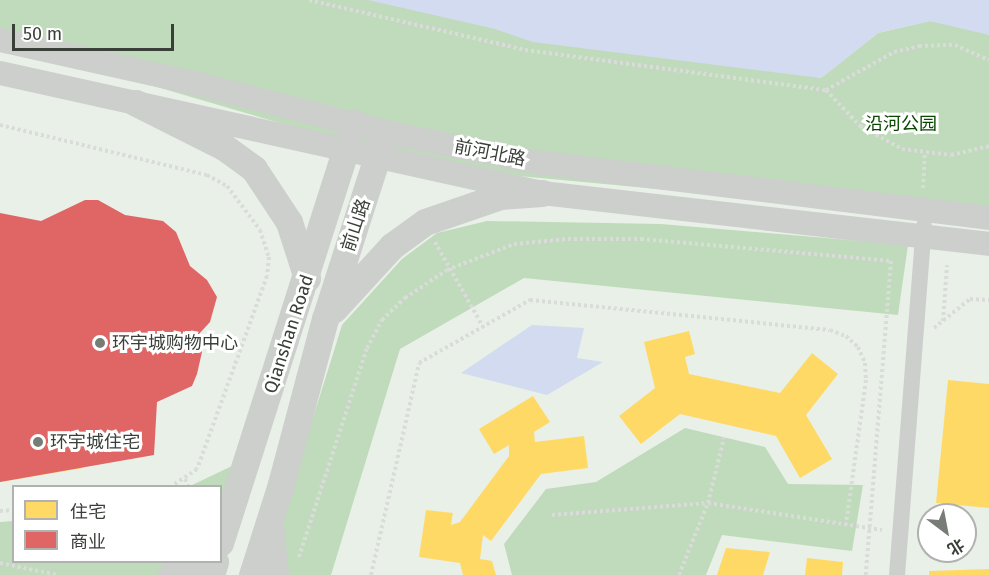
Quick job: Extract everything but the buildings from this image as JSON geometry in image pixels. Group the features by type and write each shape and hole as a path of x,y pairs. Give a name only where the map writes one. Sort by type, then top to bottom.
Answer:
{"main road":[{"name":"前河北路","path":"0,39 381,144 542,193 989,244"},
{"name":"前河北路","path":"0,73 136,103 350,136"},
{"path":"136,103 224,147 254,169 290,222 308,278"},
{"name":"Qianshan Road","path":"222,536 308,278 350,136"},
{"name":"前河北路","path":"381,144 924,212 989,218"},
{"name":"前山路","path":"325,319 381,144"},
{"path":"325,319 367,270 425,222 500,196 542,193"},
{"name":"Qianshan Road","path":"252,575 272,513 325,319"},
{"path":"272,513 286,568"},
{"path":"171,575 188,563"}],"street":[{"path":"897,575 924,237 924,212"}],"path":[{"path":"309,0 525,50 826,90 894,52 919,46 955,45 989,60"},
{"path":"826,90 842,110 880,141 925,154 951,155 989,146"},
{"path":"0,125 207,175 227,186 260,230 269,257 267,276 197,469 174,485"},
{"path":"923,188 925,154"},
{"path":"915,187 933,189"},
{"path":"425,222 447,270 483,327"},
{"path":"286,568 367,348 382,320 405,298 447,270 514,244 568,239 641,239 891,261 866,575"},
{"path":"943,321 947,265"},
{"path":"371,575 419,363 530,300 830,330 846,336 858,347 865,363 866,380 846,525"},
{"path":"679,575 708,503 724,438"},
{"path":"185,479 188,485"},
{"path":"552,515 708,503 901,533"},
{"path":"0,562 58,575"}],"green space":[{"name":"沿河公园","path":"0,0 419,0 821,78 878,33 930,21 983,31 989,35 989,220 519,176 290,126 0,41"},
{"path":"487,221 661,224 908,245 898,315 524,278 400,349 331,575 264,575 342,325 402,259 437,233"},
{"path":"685,428 765,447 788,484 863,485 852,551 722,535 706,575 512,575 504,544 546,489 596,482"},
{"path":"232,466 222,501 222,485 192,485"},
{"path":"12,521 12,563 203,563 199,575 0,575 0,522"}],"water":[{"path":"368,0 989,0 989,35 930,21 878,33 821,78 533,42 495,29"},
{"path":"532,325 584,328 577,358 603,362 547,395 461,373"}],"place":[{"name":"环宇城购物中心","path":"100,343"},
{"name":"环宇城住宅","path":"38,442"}]}
